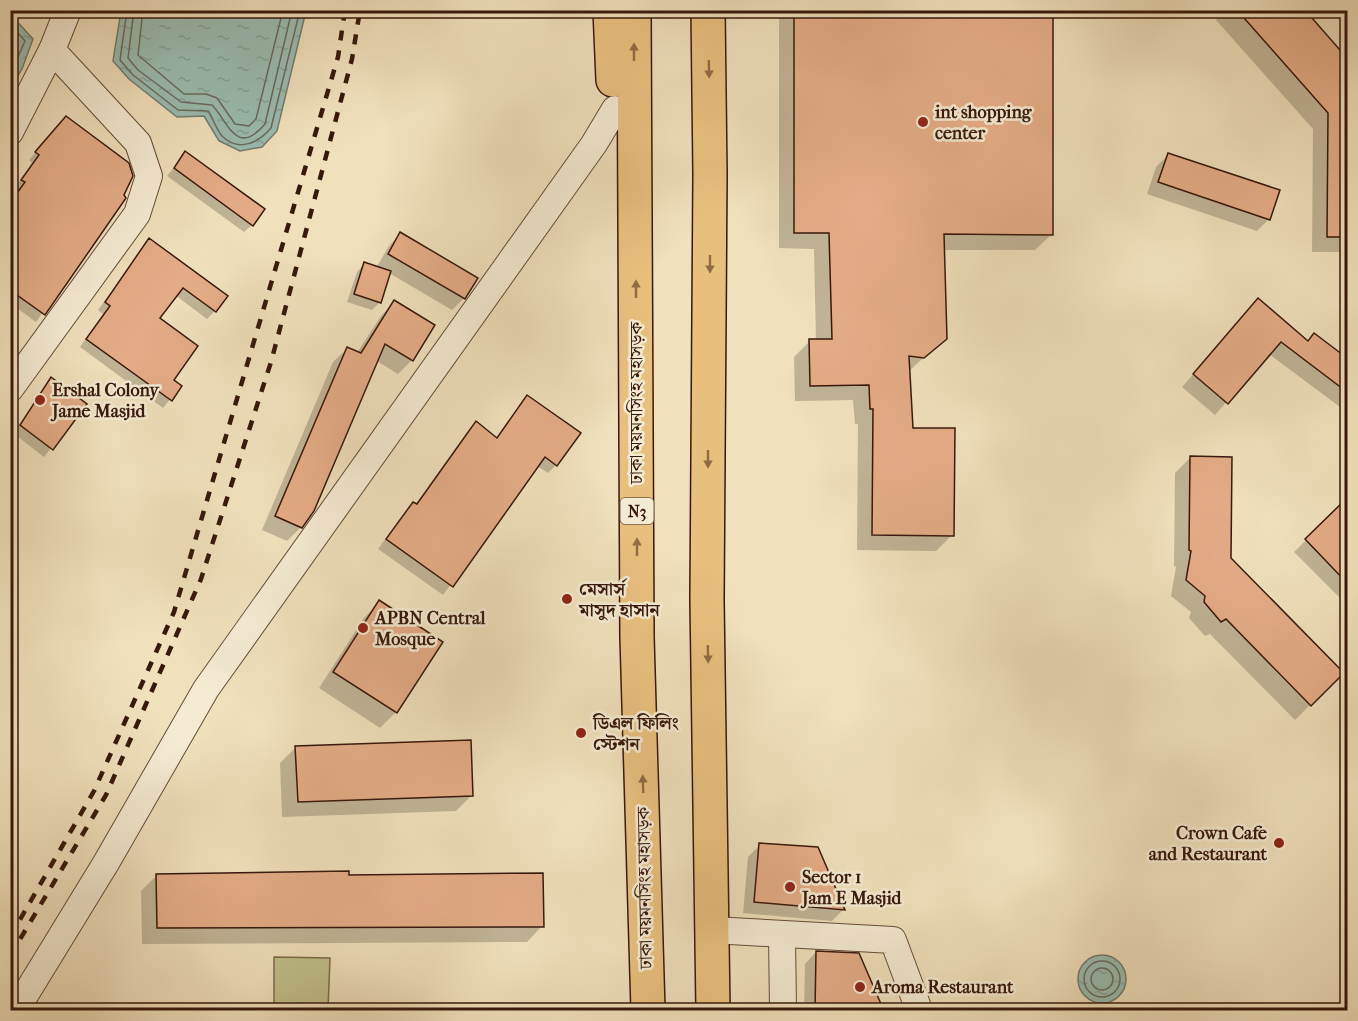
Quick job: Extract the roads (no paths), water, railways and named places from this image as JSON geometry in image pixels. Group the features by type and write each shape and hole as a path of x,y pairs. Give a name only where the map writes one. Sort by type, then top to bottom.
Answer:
{"highway":[{"path":"610,10 615,109 635,187"},
{"name":"ঢাকা ময়মনসিংহ মহাসড়ক","path":"634,10 638,637 648,1011"},
{"path":"708,10 710,174 707,600 713,1011"}],"street":[{"path":"10,132 52,50 68,10"},
{"path":"10,389 136,214 149,176 138,143 52,50"},
{"path":"16,1011 100,873 206,689 594,144 615,109"},
{"path":"712,930 894,940 919,1011"},
{"path":"782,935 783,1011"}],"water":[{"path":"121,11 306,11 277,131 262,147 240,151 219,141 204,116 177,117 129,79 113,61"},
{"path":"11,15 33,39 22,69 11,87"},
{"path":"1097,955 1107,955 1122,965 1126,979 1122,993 1116,999 1107,1003 1097,1003 1082,993 1078,984 1078,974 1088,959"}],"railway":[{"path":"10,937 94,791 174,612 338,57 345,10"},
{"path":"10,956 106,795 201,579 271,362 352,59 360,10"}],"place":[{"name":"int shopping center","path":"923,122"},
{"name":"Ershal Colony Jame Masjid","path":"40,400"},
{"name":"মেসার্স মাসুদ হাসান","path":"567,599"},
{"name":"APBN Central Mosque","path":"363,628"},
{"name":"ডিএল ফিলিং স্টেশন","path":"581,733"},
{"name":"Crown Cafe and Restaurant","path":"1279,843"},
{"name":"Sector 1 Jam E Masjid","path":"790,887"},
{"name":"Aroma Restaurant","path":"860,987"}]}
